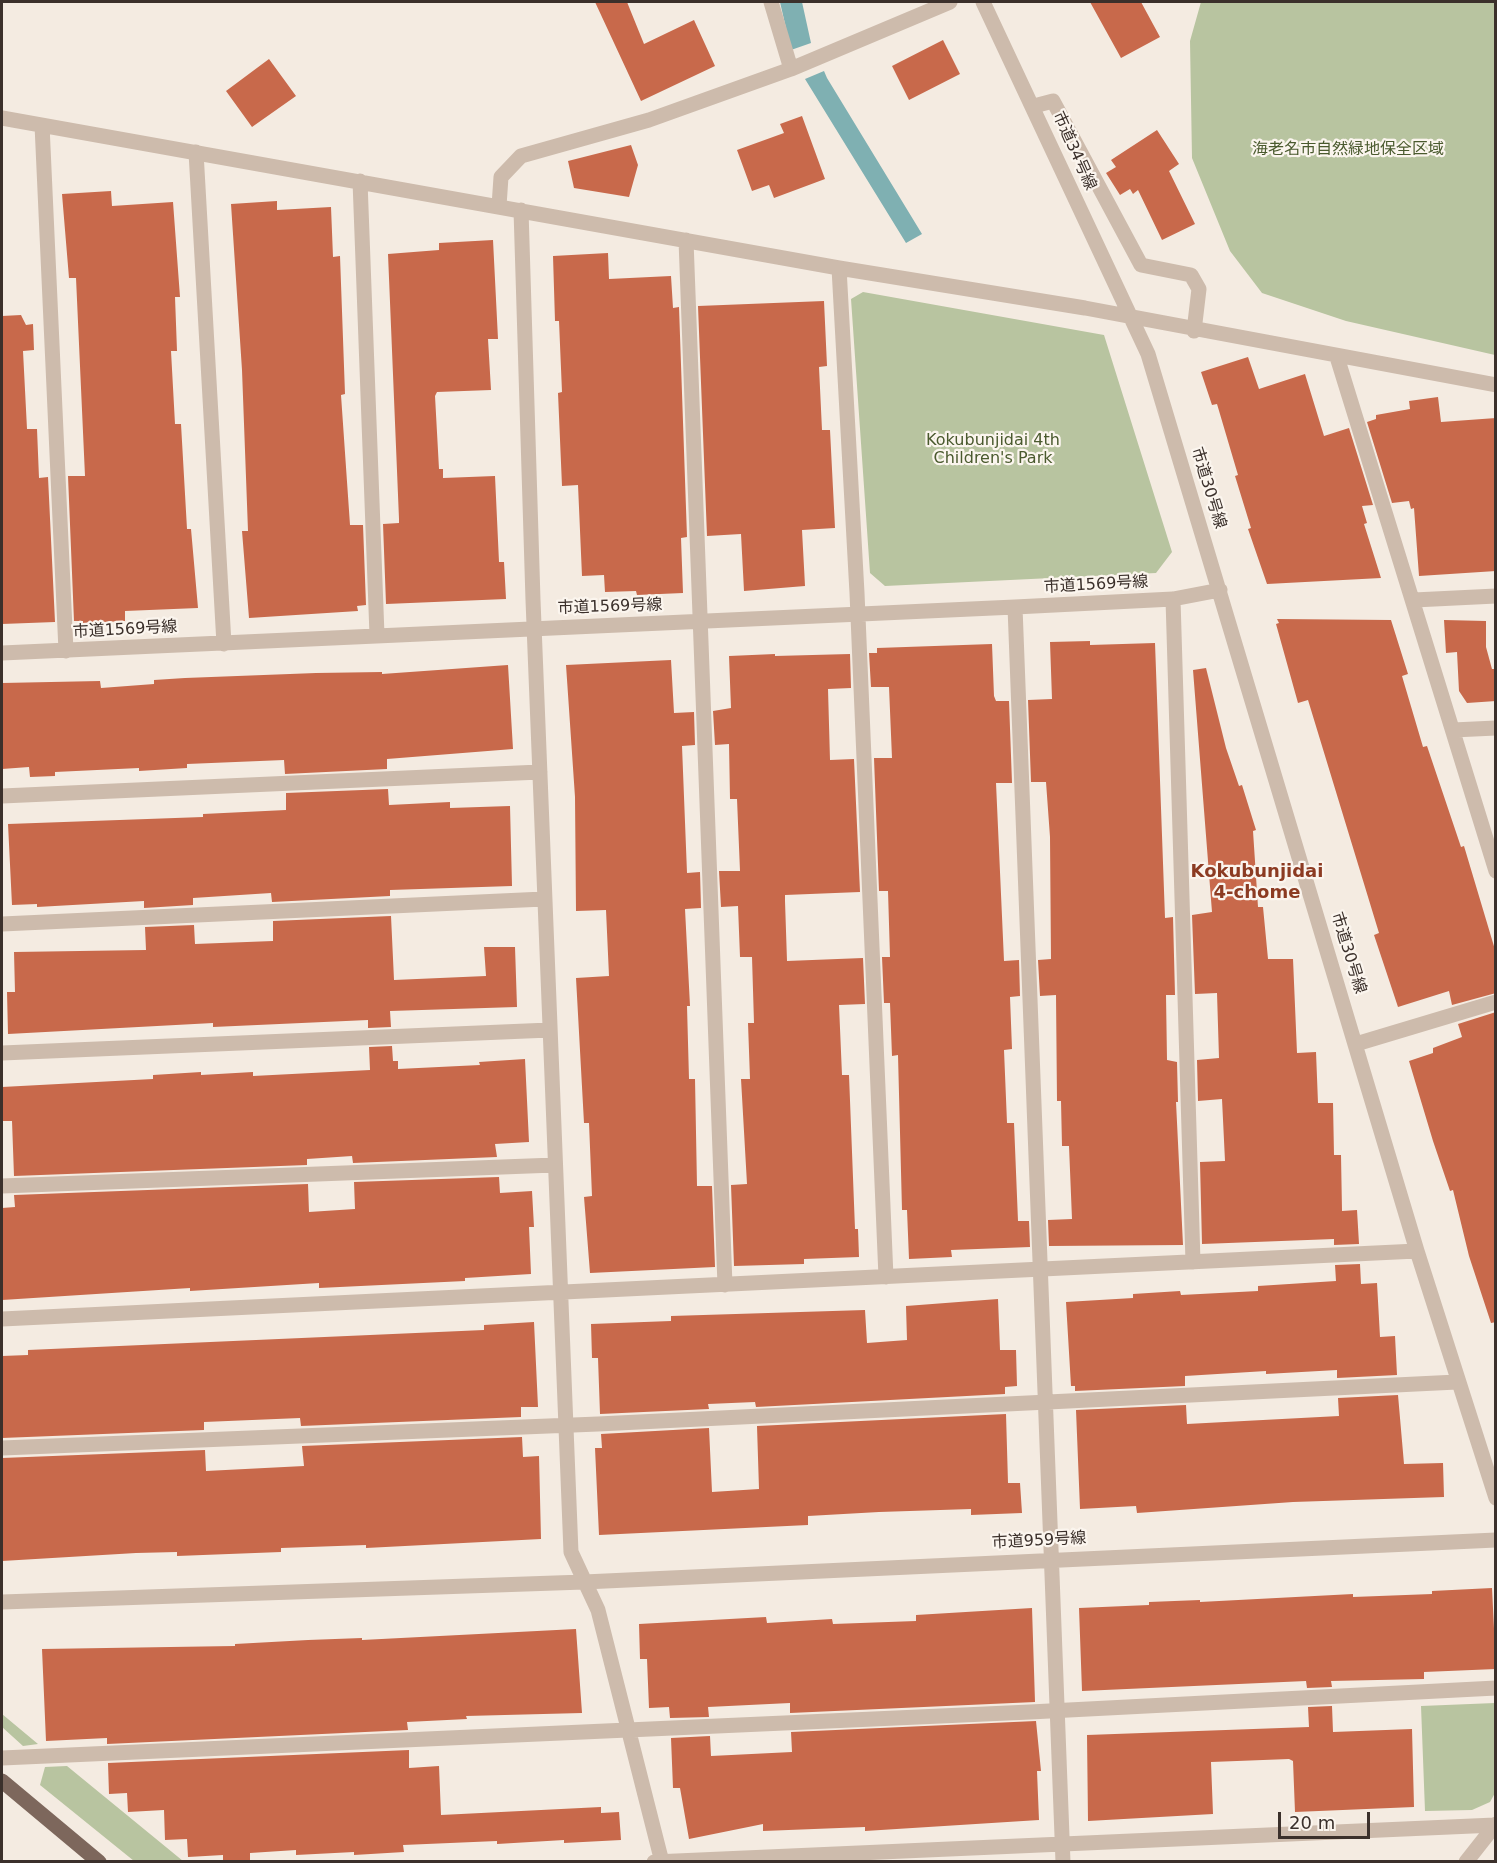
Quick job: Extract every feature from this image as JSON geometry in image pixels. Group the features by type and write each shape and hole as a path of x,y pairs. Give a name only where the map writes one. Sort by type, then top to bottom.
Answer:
{"main road":[{"path":"2,1781 99,1862"}],"street":[{"path":"771,2 791,69"},
{"path":"499,206 501,177 521,156 649,120 791,69 950,2"},
{"name":"市道34号線","path":"983,2 1034,106 1130,317"},
{"path":"1034,106 1053,101 1140,266 1191,275 1199,289 1194,331"},
{"path":"2,118 1130,317 1194,331 1496,386"},
{"path":"42,125 66,651"},
{"path":"196,152 224,644"},
{"path":"360,181 377,635"},
{"path":"521,210 544,899 571,1552 598,1610 662,1861"},
{"path":"686,240 725,1285"},
{"path":"839,267 857,615 886,1277"},
{"name":"市道30号線","path":"1130,317 1148,354 1417,1251 1457,1382 1496,1498"},
{"path":"1337,357 1494,863"},
{"name":"市道1569号線","path":"2,653 1173,599 1220,590"},
{"path":"1414,600 1496,596"},
{"path":"1173,599 1194,1262"},
{"path":"1015,607 1064,1862"},
{"path":"1453,730 1496,728"},
{"path":"2,796 540,772"},
{"path":"2,924 544,899"},
{"path":"1356,1044 1496,1002"},
{"path":"2,1053 550,1030"},
{"path":"2,1186 555,1165"},
{"path":"2,1319 1417,1251"},
{"path":"2,1449 566,1425 1457,1382"},
{"name":"市道959号線","path":"2,1602 584,1582 1496,1540"},
{"path":"2,1758 1057,1711 1496,1688"},
{"path":"654,1862 1495,1825"},
{"path":"1466,1862 1495,1825"}],"green space":[{"name":"海老名市自然緑地保全区域","path":"1201,2 1495,2 1495,355 1346,321 1262,293 1230,251 1192,158 1190,41"},
{"name":"Kokubunjidai 4th Children's Park","path":"863,292 1104,335 1172,552 1156,573 885,586 870,573 851,299"},
{"path":"1495,1703 1495,1793 1490,1802 1472,1810 1425,1811 1421,1706"},
{"path":"2,1714 38,1744 23,1746 2,1727"},
{"path":"67,1766 183,1861 134,1861 40,1785 45,1767"}],"water":[{"path":"780,2 802,2 811,43 791,50"},
{"path":"824,71 922,234 906,243 805,79"}],"building":[{"path":"595,2 627,2 644,44 694,20 715,66 641,101"},
{"path":"1090,2 1141,2 1160,37 1121,58"},
{"path":"943,40 960,74 909,100 892,66"},
{"path":"269,59 296,96 252,127 226,91"},
{"path":"802,116 825,179 774,198 769,185 752,191 737,150 784,133 780,124"},
{"path":"1157,130 1179,164 1169,171 1195,224 1162,240 1138,190 1133,194 1130,189 1120,195 1106,173 1116,167 1111,160"},
{"path":"631,145 638,165 629,197 574,188 568,161"},
{"path":"111,191 112,206 173,202 180,297 175,297 177,351 171,351 175,424 181,424 187,529 191,529 198,608 125,611 125,621 83,623 83,621 74,621 68,476 85,476 76,278 69,278 62,194"},
{"path":"277,201 277,210 331,207 333,257 340,256 345,394 341,395 350,525 363,525 366,605 357,606 358,611 249,618 242,531 248,531 242,370 231,204"},
{"path":"493,240 498,339 488,339 491,390 437,392 435,396 439,469 443,469 443,478 495,476 499,562 504,562 506,599 386,604 383,524 399,523 388,254 439,250 439,243"},
{"path":"608,253 609,279 671,276 673,308 679,307 687,537 681,538 683,593 637,595 636,591 605,592 604,575 582,576 578,485 562,486 558,393 562,392 559,321 555,321 553,256"},
{"path":"824,301 827,366 819,367 822,430 830,430 835,528 802,530 805,586 744,591 741,534 707,536 698,306"},
{"path":"21,315 26,325 33,324 34,350 23,351 27,429 37,429 39,478 48,477 55,622 2,624 2,316"},
{"path":"1248,357 1259,389 1305,374 1324,436 1349,428 1373,505 1362,506 1367,523 1364,524 1381,578 1267,584 1248,529 1251,528 1235,476 1238,475 1217,404 1212,405 1201,372"},
{"path":"1438,397 1441,422 1496,418 1496,571 1419,576 1414,508 1411,509 1409,501 1392,503 1367,422 1376,419 1376,415 1410,409 1409,401"},
{"path":"1277,619 1391,620 1408,674 1402,676 1423,747 1427,746 1461,847 1464,846 1496,953 1496,993 1452,1005 1449,991 1398,1007 1374,935 1379,933 1308,700 1298,703 1276,624 1279,623"},
{"path":"1444,620 1486,621 1486,647 1492,669 1496,669 1496,701 1467,703 1459,691 1457,652 1446,653"},
{"path":"1090,641 1090,645 1155,643 1165,918 1173,917 1175,995 1166,995 1167,1060 1177,1062 1178,1102 1176,1102 1183,1245 1049,1246 1048,1220 1072,1219 1069,1146 1062,1146 1061,1101 1057,1101 1056,995 1040,996 1038,960 1051,959 1050,837 1046,782 1031,782 1028,700 1052,699 1050,642"},
{"path":"992,644 994,696 996,701 1009,701 1012,783 996,783 1004,961 1019,960 1020,996 1010,997 1012,1049 1004,1050 1007,1123 1014,1123 1018,1221 1029,1221 1030,1247 951,1250 952,1257 909,1259 907,1210 902,1210 898,1055 892,1056 890,1003 884,1003 882,957 890,957 888,891 879,891 874,758 892,758 889,687 871,687 869,653 877,653 877,648"},
{"path":"775,654 775,656 850,654 851,688 828,689 830,760 854,759 860,892 785,895 785,901 787,961 863,958 865,1004 839,1005 842,1075 849,1075 855,1229 858,1229 859,1257 804,1259 804,1264 734,1266 731,1185 747,1184 741,1079 750,1079 748,1023 754,1023 752,957 740,957 738,906 721,907 719,871 740,871 737,799 730,799 729,744 715,745 713,711 731,708 729,656"},
{"path":"671,660 674,713 694,712 695,745 682,746 687,873 700,872 701,908 685,909 690,1006 687,1006 689,1079 695,1079 697,1186 712,1186 715,1267 590,1273 584,1197 592,1196 589,1123 584,1123 576,978 609,976 606,910 576,911 575,797 566,665"},
{"path":"508,665 513,749 387,759 387,769 285,774 284,760 187,764 187,768 139,771 139,768 55,772 55,776 30,777 29,767 2,769 2,683 100,681 101,688 154,684 154,680 185,678 316,673 382,672 382,674"},
{"path":"1206,668 1226,748 1239,786 1242,785 1256,830 1253,831 1258,907 1263,907 1268,959 1293,959 1297,1053 1316,1052 1318,1103 1333,1103 1334,1155 1341,1155 1342,1211 1357,1210 1359,1244 1334,1245 1334,1239 1202,1244 1200,1162 1225,1161 1222,1099 1198,1101 1197,1060 1219,1058 1217,993 1195,994 1192,915 1212,912 1193,670"},
{"path":"388,789 389,805 450,802 450,808 510,806 512,886 390,890 390,896 272,902 271,893 193,898 193,905 144,908 144,901 37,907 37,904 12,905 8,824 203,817 203,814 286,810 286,793"},
{"path":"391,916 394,980 486,976 484,947 515,947 517,1007 390,1011 391,1027 368,1028 368,1020 213,1027 213,1023 8,1034 7,992 15,992 14,952 146,950 145,927 194,925 195,944 273,941 273,921"},
{"path":"1496,1012 1496,1322 1491,1323 1469,1256 1453,1190 1450,1191 1409,1061 1433,1053 1433,1048 1462,1037 1458,1024"},
{"path":"392,1046 393,1061 398,1061 398,1069 480,1065 479,1062 525,1059 529,1142 495,1144 497,1157 353,1163 352,1156 307,1159 307,1165 14,1176 12,1121 2,1121 2,1087 153,1079 153,1075 201,1072 201,1075 253,1072 253,1076 370,1070 369,1047"},
{"path":"499,1177 500,1193 532,1191 534,1227 529,1227 531,1274 465,1278 465,1281 319,1288 319,1283 190,1291 190,1288 2,1300 2,1208 15,1207 14,1195 308,1184 309,1212 355,1209 354,1182"},
{"path":"1360,1264 1361,1284 1377,1283 1380,1337 1395,1336 1397,1375 1337,1378 1337,1370 1266,1374 1266,1371 1185,1376 1185,1386 1075,1391 1075,1386 1071,1386 1066,1302 1133,1298 1133,1294 1180,1291 1181,1295 1258,1291 1258,1286 1336,1281 1335,1265"},
{"path":"998,1299 1000,1350 1016,1350 1017,1386 1005,1387 1005,1394 756,1407 755,1402 708,1404 709,1409 600,1414 598,1358 592,1358 591,1324 671,1321 671,1316 865,1310 867,1343 907,1340 906,1306"},
{"path":"534,1322 538,1407 521,1407 521,1417 301,1426 300,1418 204,1422 204,1430 2,1438 2,1356 28,1355 28,1350 484,1330 484,1325"},
{"path":"1398,1395 1404,1464 1443,1463 1444,1497 1293,1502 1137,1513 1136,1506 1080,1509 1076,1410 1186,1405 1187,1424 1339,1416 1338,1398"},
{"path":"1006,1414 1008,1483 1020,1483 1022,1513 971,1515 971,1509 879,1512 808,1516 808,1525 599,1535 595,1448 602,1448 601,1434 709,1428 712,1492 759,1489 757,1426"},
{"path":"522,1437 523,1457 539,1456 541,1539 366,1548 366,1545 281,1548 281,1552 177,1556 177,1552 136,1553 2,1561 2,1458 205,1450 206,1471 304,1466 302,1446"},
{"path":"1492,1588 1496,1669 1424,1672 1424,1679 1331,1681 1332,1687 1307,1688 1306,1681 1082,1691 1079,1608 1149,1605 1149,1602 1200,1600 1200,1602 1353,1594 1353,1597 1432,1594 1432,1591"},
{"path":"1032,1608 1035,1702 790,1713 790,1703 708,1707 709,1717 670,1718 669,1707 649,1708 647,1659 640,1659 639,1624 766,1617 767,1623 832,1619 833,1624 916,1621 916,1615"},
{"path":"576,1629 582,1713 466,1716 467,1719 407,1722 408,1730 107,1744 107,1738 46,1741 42,1649 235,1646 235,1644 308,1640 362,1638 362,1640"},
{"path":"1332,1706 1333,1732 1412,1729 1414,1807 1295,1812 1293,1761 1289,1759 1211,1762 1213,1814 1088,1821 1087,1735 1309,1727 1308,1707"},
{"path":"1036,1721 1041,1771 1037,1771 1039,1820 865,1831 865,1827 763,1831 763,1824 689,1839 680,1788 673,1788 671,1738 710,1736 711,1756 792,1752 791,1732"},
{"path":"409,1750 409,1768 439,1766 441,1815 601,1807 601,1813 619,1812 621,1840 564,1843 564,1840 497,1844 497,1841 403,1845 404,1852 354,1855 354,1852 296,1855 296,1850 250,1853 250,1860 223,1861 223,1855 188,1857 187,1839 165,1840 164,1810 128,1812 127,1793 109,1794 108,1763"}],"district":[{"name":"Kokubunjidai 4-chome","path":"1257,882"}]}
